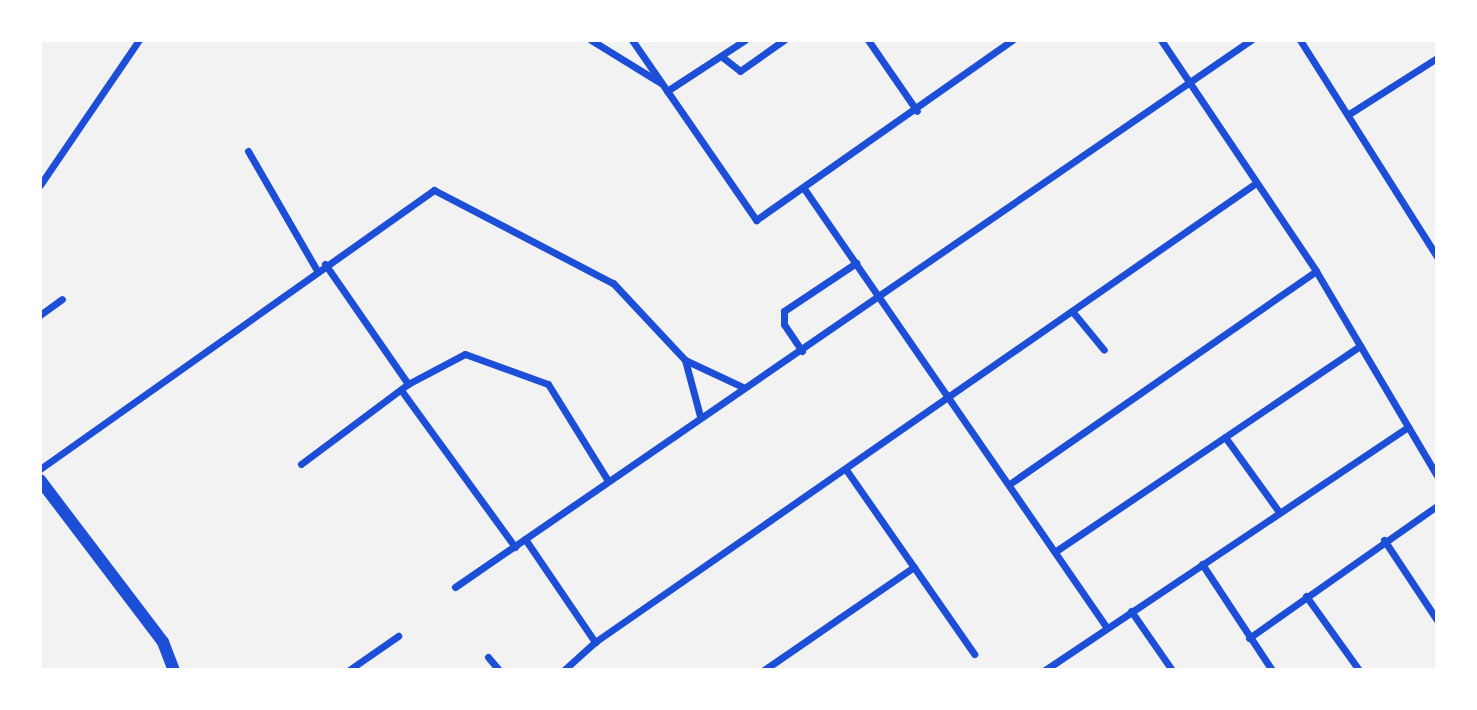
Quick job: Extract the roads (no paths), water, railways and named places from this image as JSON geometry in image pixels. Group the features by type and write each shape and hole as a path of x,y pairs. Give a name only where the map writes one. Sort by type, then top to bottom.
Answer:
{"street":[{"path":"40,184 139,40"},
{"path":"591,40 661,83"},
{"path":"632,40 750,217 760,220 917,111 1013,40"},
{"path":"667,91 745,40"},
{"path":"721,56 740,71 784,40"},
{"path":"868,40 917,111"},
{"path":"1161,40 1254,186 1316,271 1437,476"},
{"path":"455,587 515,547 607,479 743,387 802,351 1251,40"},
{"path":"1300,40 1437,257"},
{"path":"1349,114 1437,58"},
{"path":"248,151 316,269"},
{"path":"564,670 577,667 595,642 847,471 950,396 1254,186"},
{"path":"40,469 316,269 434,190 627,292 685,360 743,387"},
{"path":"805,190 1011,483 1107,628"},
{"path":"802,351 784,324 784,311 856,263"},
{"path":"325,264 405,387 515,547"},
{"path":"1011,483 1316,271"},
{"path":"40,315 62,299"},
{"path":"1072,311 1104,350"},
{"path":"1056,551 1360,346"},
{"path":"301,464 405,387 465,354 548,384 607,479"},
{"path":"685,360 699,416"},
{"path":"1045,670 1408,427"},
{"path":"1225,437 1279,512"},
{"path":"847,471 974,654"},
{"path":"40,480 163,642 175,669"},
{"path":"1249,638 1384,540 1437,506"},
{"path":"525,539 595,642"},
{"path":"1384,540 1437,620"},
{"path":"1202,564 1272,670"},
{"path":"764,670 914,567"},
{"path":"1306,596 1359,670"},
{"path":"1131,611 1172,670"},
{"path":"349,670 398,636"},
{"path":"488,657 499,670"}]}
